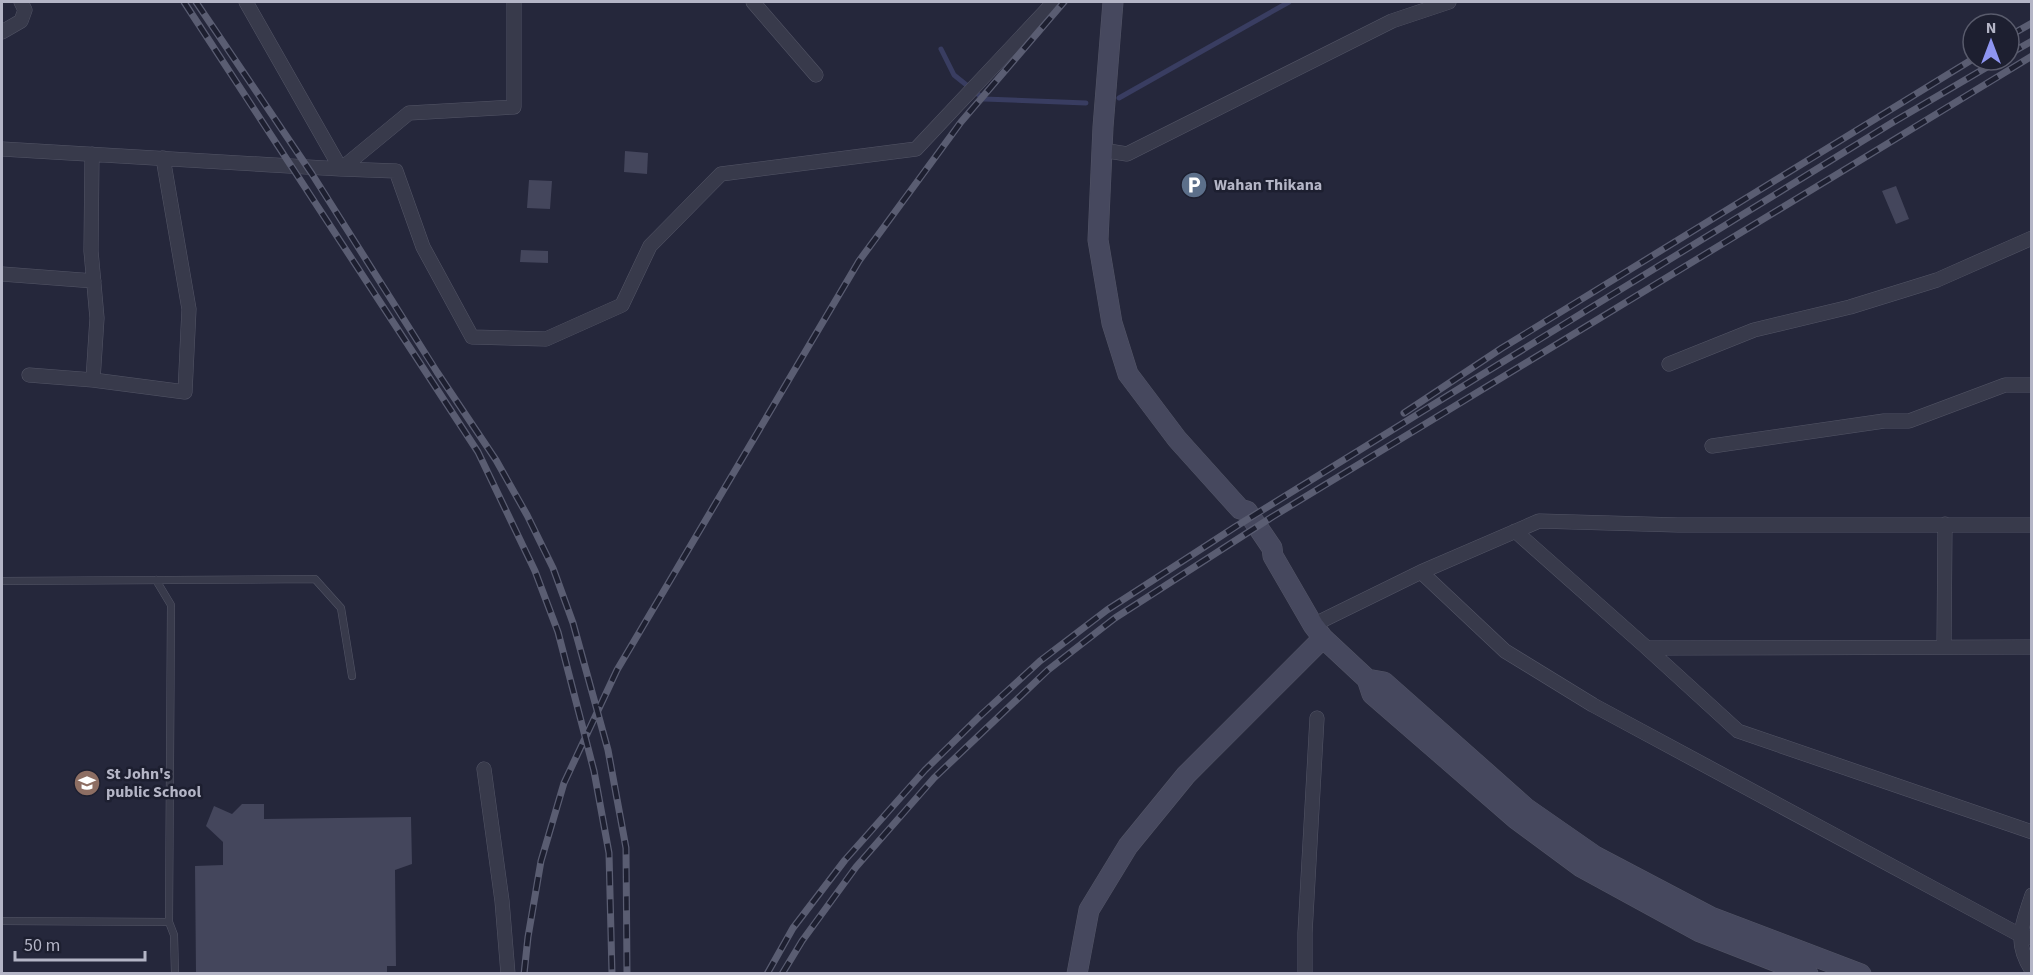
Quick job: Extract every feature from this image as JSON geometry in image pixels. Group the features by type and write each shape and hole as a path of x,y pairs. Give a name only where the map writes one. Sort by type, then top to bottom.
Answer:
{"main road":[{"path":"1113,2 1098,240 1112,323 1128,374 1177,439 1240,509 1247,511 1272,548 1274,556 1318,632 1366,679 1372,694 1381,702 1516,819 1581,867 1700,932 1808,974"},
{"path":"1077,974 1089,910 1128,846 1186,775 1318,632"},
{"path":"1366,679 1384,682 1526,808 1596,856 1711,917 1849,971"}],"street":[{"path":"2,32 21,21 25,10 21,2"},
{"path":"246,2 341,170"},
{"path":"341,170 409,113 514,107 514,2"},
{"path":"753,2 816,75"},
{"path":"2,148 341,170 396,171 423,247 472,336 546,339 622,305 650,246 721,174 916,149 1054,2"},
{"path":"1102,150 1126,154 1392,21 1449,2"},
{"path":"92,154 91,251 97,318 93,380"},
{"path":"29,375 93,380 184,393 189,309 163,158"},
{"path":"1669,364 1754,330 1850,307 1937,280 2031,238"},
{"path":"2,274 94,281"},
{"path":"1712,446 1884,421 1909,421 2005,385 2031,385"},
{"path":"1318,632 1421,572 1539,521 1678,525 2031,525"},
{"path":"1944,647 1945,524"},
{"path":"1515,531 1738,731 2031,832"},
{"path":"1421,572 1505,651 1593,705 2026,937"},
{"path":"1647,648 2031,647"},
{"path":"1305,974 1305,933 1317,718"},
{"path":"484,769 502,900 508,974"},
{"path":"2031,895 2024,958 2031,971"}],"lane":[{"path":"2,581 315,579 341,608 352,676"},
{"path":"156,580 171,605 169,922 174,935 175,974"},
{"path":"2,921 169,922"}],"building":[{"path":"625,151 648,153 647,174 624,172"},
{"path":"529,180 552,181 550,209 527,208"},
{"path":"1896,186 1909,219 1896,224 1882,191"},
{"path":"521,250 548,251 548,263 520,262"},
{"path":"242,804 264,804 264,819 411,817 412,864 395,870 396,966 387,966 387,974 196,974 195,866 223,865 223,842 206,826 214,806 232,814"}],"waterway":[{"path":"1119,98 1289,2"},
{"path":"941,49 954,75 984,99 1086,103"}],"railway":[{"path":"184,2 478,452 535,571 558,632 594,771 609,853 612,974"},
{"path":"196,2 312,174 437,372 496,460 553,568 573,623 608,750 626,848 627,974"},
{"path":"524,974 541,861 564,783 617,670 859,261 961,122 1064,2"},
{"path":"2021,29 2032,23"},
{"path":"2021,47 2032,41"},
{"path":"782,974 802,941 856,867 934,778 1048,670 1115,618 1272,517 2032,56"},
{"path":"1404,413 1502,348 1961,66"},
{"path":"767,974 793,928 845,860 925,770 1040,661 1107,610 1235,527 1465,385 1979,72"}],"place":[{"name":"Wahan Thikana","path":"1194,185"},
{"name":"St John's public School","path":"87,783"}]}
